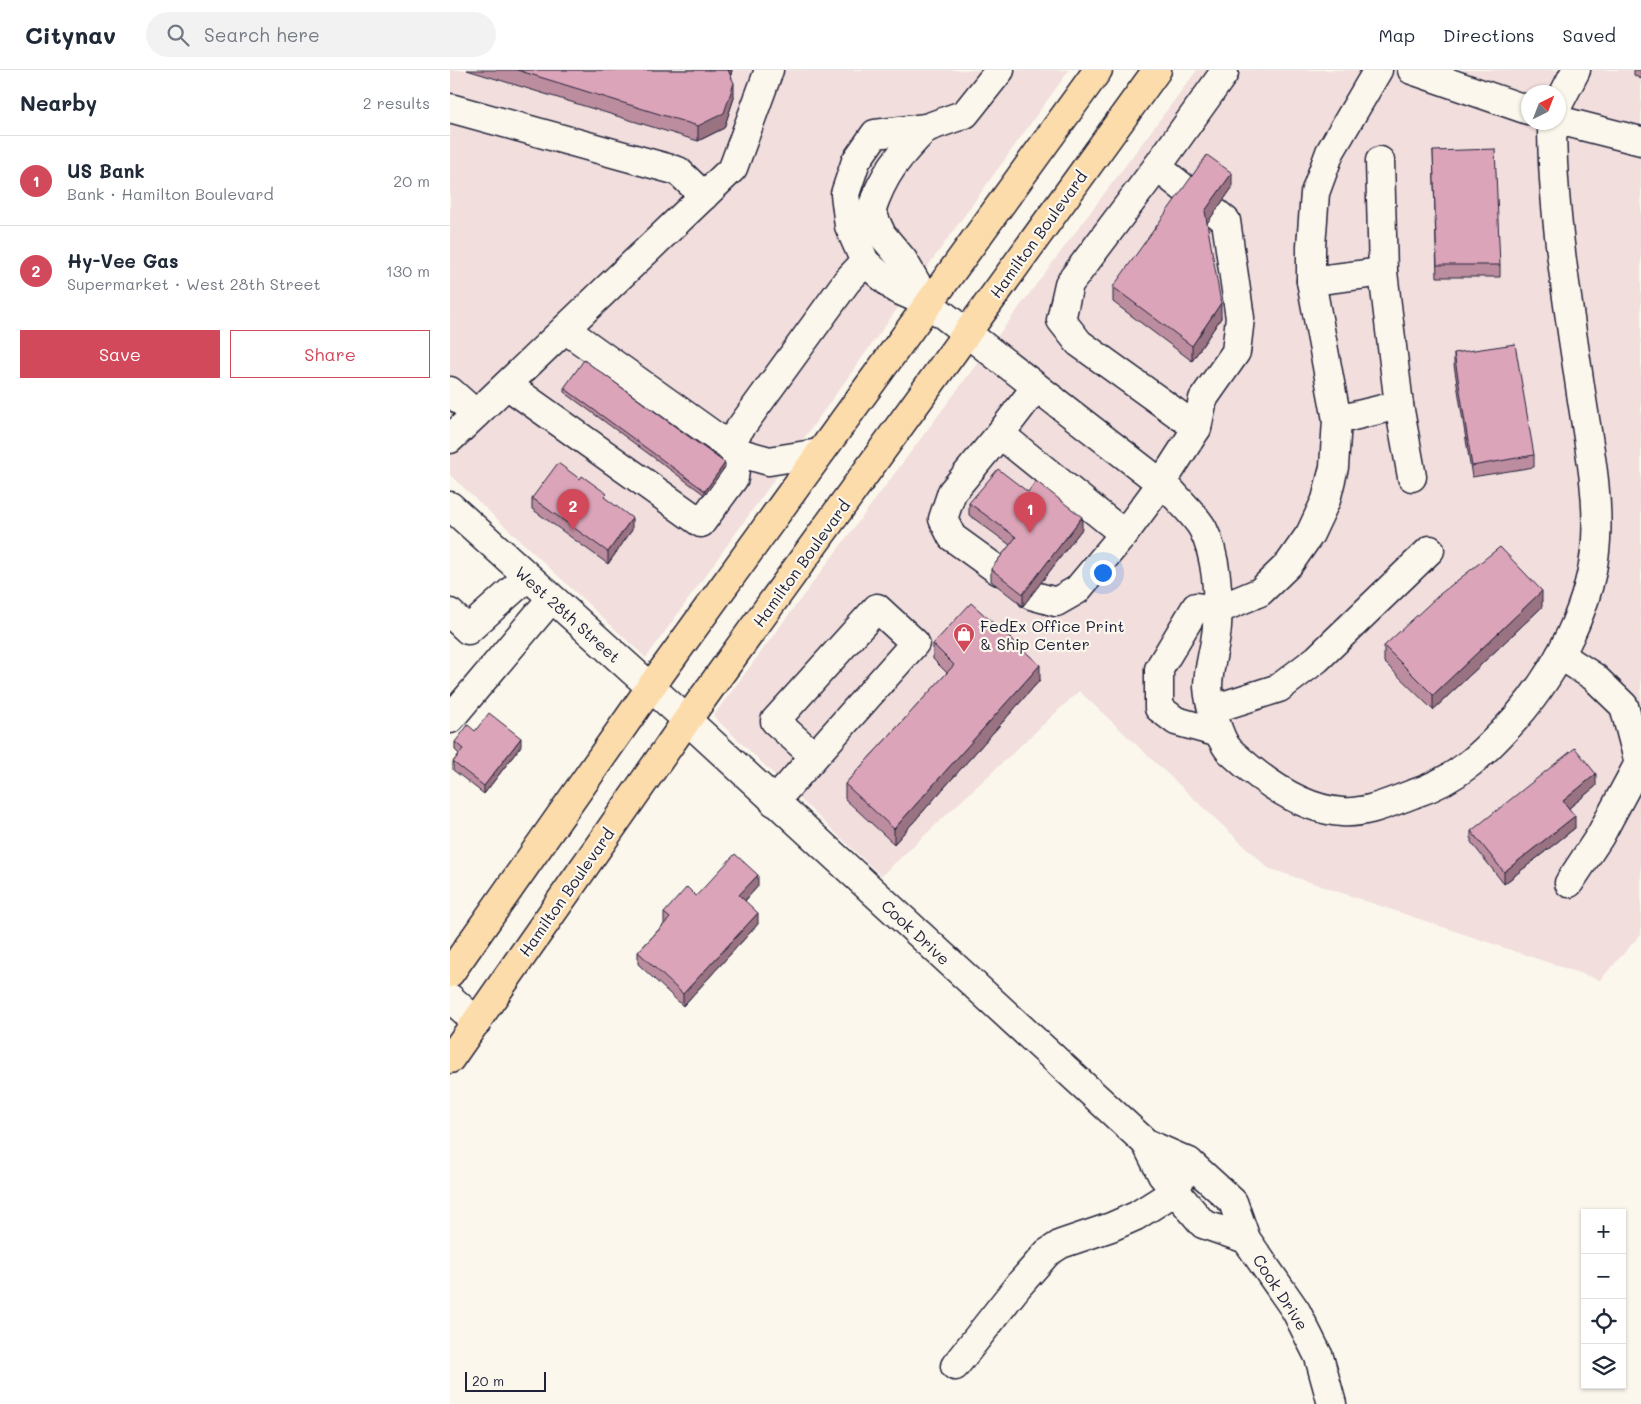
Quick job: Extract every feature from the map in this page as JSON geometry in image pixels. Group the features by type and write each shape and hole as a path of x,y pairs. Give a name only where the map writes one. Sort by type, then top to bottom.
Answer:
{"main road":[{"path":"450,973 650,688 819,452 1098,70"},
{"name":"Hamilton Boulevard","path":"450,1059 687,720 1157,70"}],"street":[{"path":"450,439 734,168 769,70"},
{"path":"1000,70 965,114 926,128 875,134 856,161 845,194 849,226 865,262 896,289 928,303 1171,491 1202,528 1217,583 1217,626 1208,688 1216,721 1228,748 1266,780 1301,803 1342,812 1365,810 1419,792 1466,769 1524,708 1560,655 1586,593 1596,541 1593,472 1569,310 1552,160 1552,130"},
{"path":"1378,70 1330,152 1315,193 1311,246 1311,281 1337,420 1334,467 1326,500 1310,534 1289,564 1260,592 1217,610 1196,607 1159,669 1159,708 1176,722 1216,721 1279,688 1317,659 1430,550"},
{"path":"1412,70 1521,108"},
{"path":"1566,89 1576,70"},
{"path":"1197,428 1079,343 1061,320 1069,284 1157,168 1224,73"},
{"path":"450,108 678,171 704,196"},
{"path":"1566,122 1641,141"},
{"path":"926,128 901,153 880,185 871,211 882,235 904,260 928,303"},
{"path":"1380,161 1383,272 1400,404 1412,477"},
{"path":"1157,168 1190,193"},
{"path":"1031,596 1056,602 1077,590 1124,534 1161,484 1197,428 1203,399 1236,352 1240,318 1226,221 1215,212"},
{"path":"507,385 701,523 734,478 733,448 847,281 865,262"},
{"path":"1311,281 1383,272"},
{"path":"566,328 733,448 769,461 819,452"},
{"path":"999,570 952,536 943,519 952,492 1036,388"},
{"path":"450,391 476,414"},
{"path":"1337,420 1400,404"},
{"path":"1000,434 1124,534"},
{"name":"West 28th Street","path":"450,506 687,720"},
{"path":"450,613 468,630 528,577"},
{"path":"450,719 551,598"},
{"path":"774,802 915,643 877,608 775,722 813,756"},
{"path":"1560,655 1594,677 1624,706 1639,763 1600,836 1569,883"},
{"name":"Cook Drive","path":"687,720 1146,1143 1189,1162 1233,1202 1246,1239 1296,1311 1319,1357 1332,1404"},
{"path":"450,998 477,1022"},
{"name":"Cook Drive","path":"1146,1143 1162,1175 1174,1192 1203,1224 1246,1239"},
{"path":"955,1366 1018,1286 1047,1253 1061,1244 1112,1227 1136,1216 1174,1192 1189,1162"}],"shaded area":[{"path":"450,70 1069,70 646,658 450,475"},
{"path":"1197,70 1641,70 1641,934 1600,980 1268,868 1079,691 881,876 713,716"}],"building":[{"path":"517,70 728,70 734,83 724,113 698,126"},
{"path":"1495,149 1500,265 1437,265 1433,151"},
{"path":"1207,155 1232,173 1205,211 1221,303 1192,346 1113,287"},
{"path":"1515,344 1534,455 1472,466 1454,353"},
{"path":"584,360 725,463 705,491 564,388"},
{"path":"558,463 580,479 582,476 607,494 604,497 632,518 608,552 532,498"},
{"path":"998,469 1028,492 1036,481 1082,517 1023,594 991,569 1016,537 969,503"},
{"path":"1500,547 1542,591 1433,695 1384,646 1440,594"},
{"path":"971,603 1040,665 894,829 845,784 954,665 933,644"},
{"path":"489,713 521,738 484,786 453,762 463,749 455,742 468,725 475,731"},
{"path":"1575,748 1596,774 1563,801 1575,816 1504,872 1471,831"},
{"path":"735,854 758,875 739,895 758,913 683,994 638,952 670,918 664,913 687,887 696,896"}],"place":[{"name":"Hy-Vee Gas","path":"573,530"},
{"name":"US Bank","path":"1030,533"},
{"name":"FedEx Office Print & Ship Center","path":"964,653"}]}
